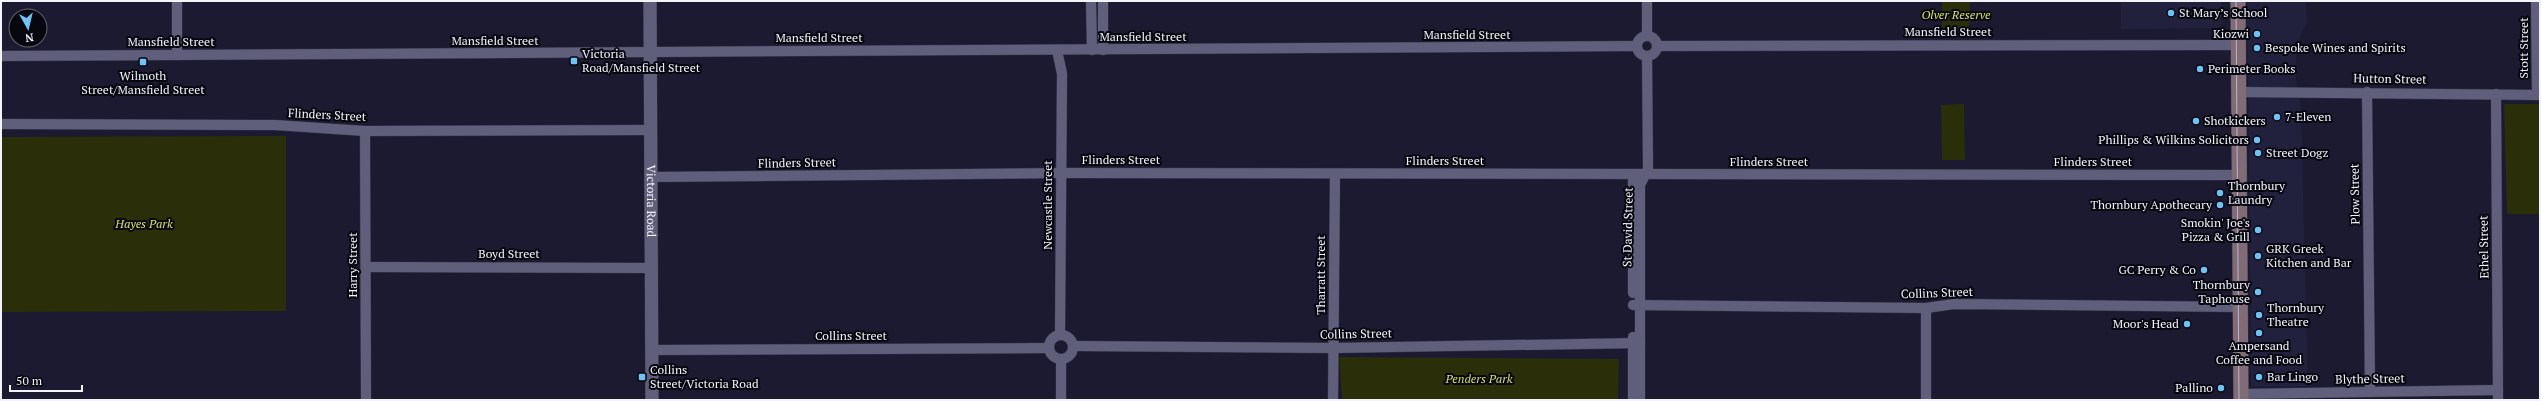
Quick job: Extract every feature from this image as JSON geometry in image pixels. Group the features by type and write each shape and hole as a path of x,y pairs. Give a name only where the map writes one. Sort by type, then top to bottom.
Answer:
{"main road":[{"path":"2238,1 2241,397"}],"street":[{"path":"177,1 177,55"},
{"name":"Victoria Road","path":"650,1 652,400"},
{"path":"1091,1 1092,50"},
{"path":"1103,1 1103,50"},
{"path":"1647,1 1647,36"},
{"name":"Stott Street","path":"2536,1 2538,95"},
{"path":"1647,36 1655,40 1657,46 1653,54 1647,56 1641,54 1637,46 1641,38 1647,36"},
{"name":"Mansfield Street","path":"1657,46 2238,45"},
{"name":"Mansfield Street","path":"1,56 1637,46"},
{"name":"Newcastle Street","path":"1060,335 1062,50"},
{"name":"St David Street","path":"1634,400 1640,185 1648,169 1647,56"},
{"name":"Hutton Street","path":"2239,92 2367,92 2538,95"},
{"name":"Plow Street","path":"2367,92 2370,392"},
{"name":"Ethel Street","path":"2496,94 2498,395"},
{"name":"Flinders Street","path":"1,124 275,125 365,131 651,130"},
{"name":"Harry Street","path":"365,131 366,400"},
{"name":"Flinders Street","path":"651,178 1061,173 2240,175"},
{"name":"Tharratt Street","path":"1333,400 1335,174"},
{"name":"St David Street","path":"1633,175 1637,305"},
{"name":"Boyd Street","path":"366,267 652,268"},
{"name":"Collins Street","path":"1637,305 1926,308 1954,304 2241,307"},
{"path":"1926,308 1926,400"},
{"path":"1060,335 1067,337 1073,346 1068,356 1061,359 1052,354 1049,348 1051,341 1060,335"},
{"name":"St David Street","path":"1636,343 1640,400"},
{"name":"Collins Street","path":"1073,346 1334,348 1636,343"},
{"name":"Collins Street","path":"652,350 1049,348"},
{"path":"1061,359 1062,400"},
{"name":"Blythe Street","path":"2241,397 2370,392 2498,395"}],"shaded area":[{"name":"St Mary’s School","path":"2121,1 2221,1 2221,26 2219,28 2121,29"},
{"path":"2247,1 2306,1 2307,22 2296,46 2296,81 2301,107 2308,386 2251,387"}],"green space":[{"name":"Olver Reserve","path":"1942,1 1970,1 1969,30 1942,30"},
{"path":"1964,104 1965,160 1942,160 1941,105"},
{"path":"2504,104 2540,104 2540,214 2507,214"},
{"name":"Hayes Park","path":"286,136 286,311 1,312 1,137"},
{"name":"Penders Park","path":"1339,357 1619,359 1618,400 1342,400"}],"tram line":[{"path":"2236,1 2239,400"}],"place":[{"name":"St Mary’s School","path":"2171,13"},
{"name":"Kiozwi","path":"2257,34"},
{"name":"Bespoke Wines and Spirits","path":"2257,48"},
{"name":"Victoria Road/Mansfield Street","path":"574,61"},
{"name":"Wilmoth Street/Mansfield Street","path":"143,62"},
{"name":"Perimeter Books","path":"2200,69"},
{"name":"7-Eleven","path":"2277,117"},
{"name":"Shotkickers","path":"2196,121"},
{"name":"Phillips & Wilkins Solicitors","path":"2257,140"},
{"name":"Street Dogz","path":"2258,153"},
{"name":"Thornbury Laundry","path":"2220,193"},
{"name":"Thornbury Apothecary","path":"2220,205"},
{"name":"Smokin' Joe's Pizza & Grill","path":"2258,230"},
{"name":"GRK Greek Kitchen and Bar","path":"2258,256"},
{"name":"GC Perry & Co","path":"2204,270"},
{"name":"Thornbury Taphouse","path":"2258,292"},
{"name":"Thornbury Theatre","path":"2259,315"},
{"name":"Moor's Head","path":"2187,324"},
{"name":"Ampersand Coffee and Food","path":"2259,333"},
{"name":"Collins Street/Victoria Road","path":"642,377"},
{"name":"Bar Lingo","path":"2259,377"},
{"name":"Pallino","path":"2221,388"}]}
